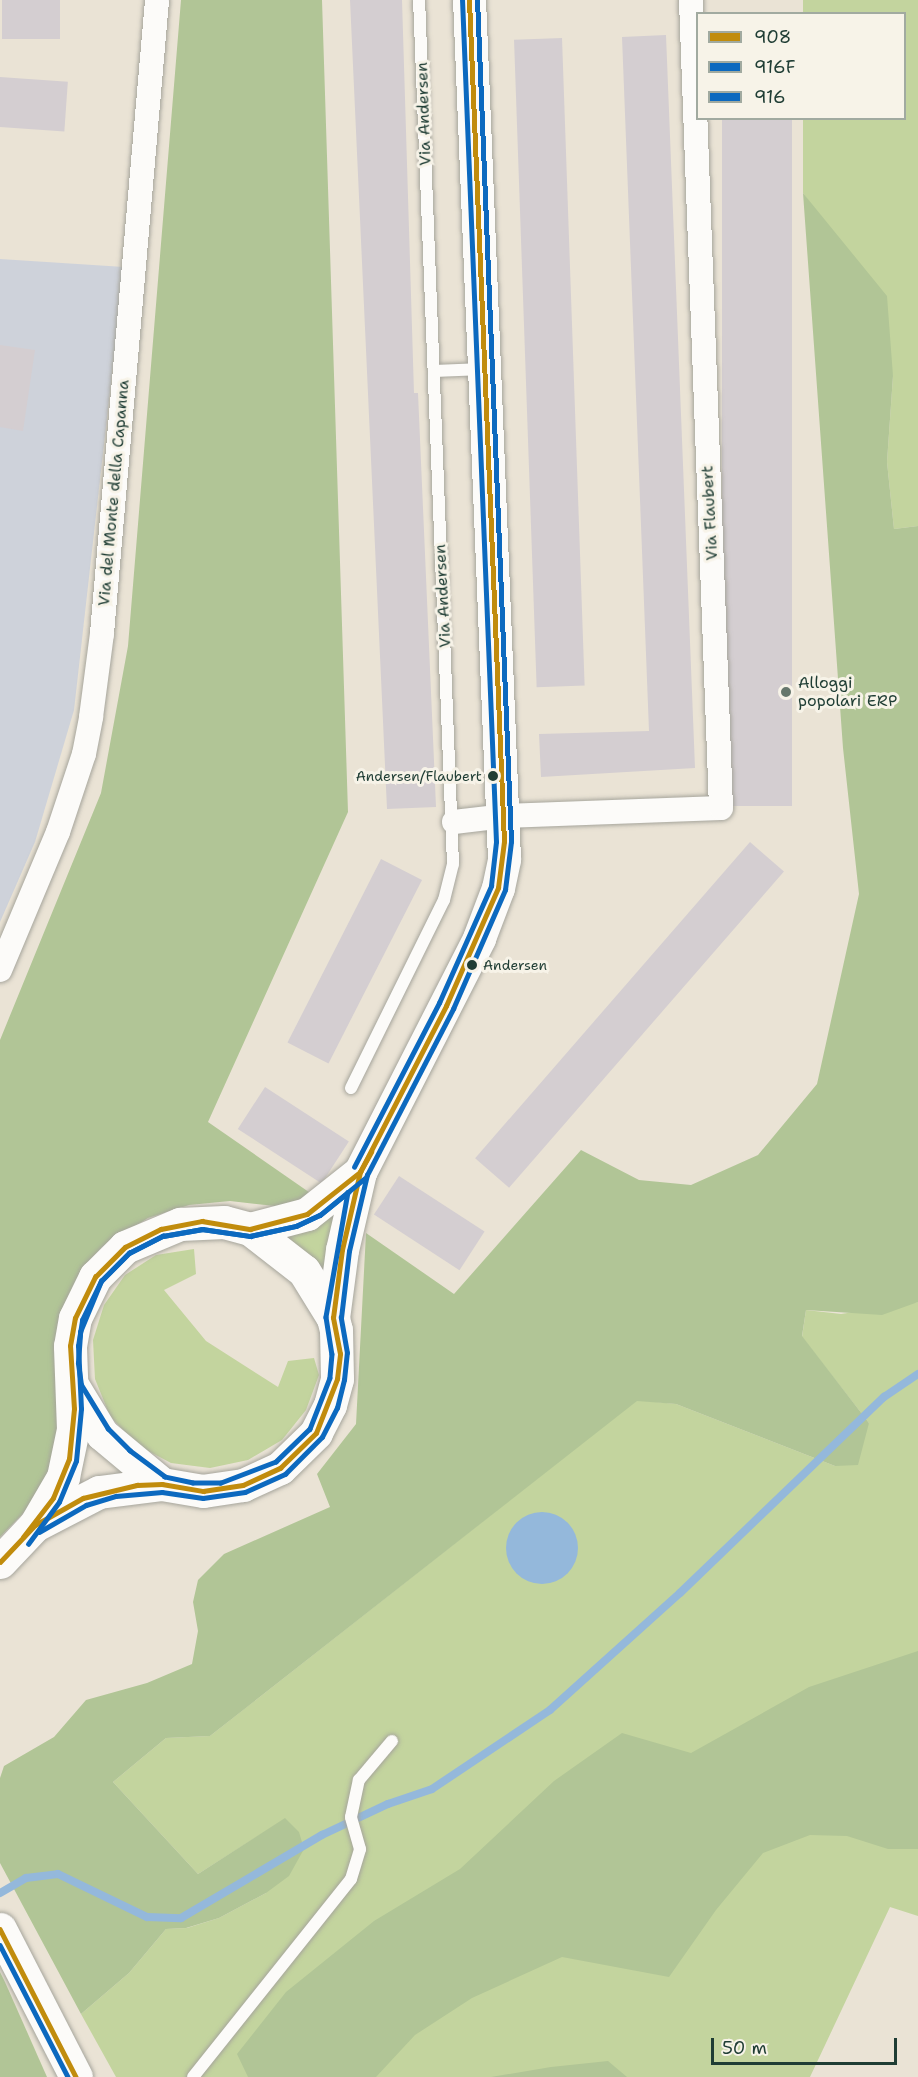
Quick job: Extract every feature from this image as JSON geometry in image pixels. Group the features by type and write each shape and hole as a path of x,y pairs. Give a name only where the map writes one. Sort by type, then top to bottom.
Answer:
{"street":[{"name":"Via del Monte della Capanna","path":"0,969 58,832 84,754 91,717 102,633 158,0"},
{"path":"35,1525 99,1492 162,1484 203,1491 243,1485 279,1468 304,1448 322,1422 337,1378 339,1354 333,1318 342,1250 360,1172 486,922 502,866 504,816 483,369 469,0"},
{"name":"Via Flaubert","path":"692,0 696,111"},
{"name":"Via Flaubert","path":"504,816 721,808 696,120"},
{"path":"454,822 504,816"},
{"path":"250,1229 307,1214 360,1172"},
{"path":"0,1562 35,1525 53,1498 69,1459 74,1388 70,1346 75,1318 95,1277 112,1258 140,1238 180,1224 224,1222 250,1229 304,1271 333,1318"},
{"path":"74,1388 102,1434 162,1484"},
{"path":"0,1929 76,2077"}],"lane":[{"name":"Via Andersen","path":"351,1088 444,900 453,864 454,822 419,0"},
{"path":"434,371 483,369"},
{"path":"193,2077 351,1879 360,1849 351,1817 359,1780 392,1741"}],"shaded area":[{"path":"0,259 124,267 74,710 35,842 0,922"}],"green space":[{"path":"181,0 322,0 348,812 208,1122 316,1197 293,1208 230,1201 189,1205 148,1218 102,1247 80,1272 58,1446 37,1499 0,1537 0,1040 101,793 128,646"},
{"path":"803,0 918,0 918,526 894,529 887,462 893,376 834,236 803,193 803,120 906,120 906,12 803,12"},
{"path":"803,193 887,296 893,376 887,462 894,529 918,526 918,1302 882,1315 806,1310 802,1336 869,1423 858,1465 835,1466 676,1404 637,1401 210,1736 166,1738 113,1782 198,1874 285,1818 299,1832 304,1849 289,1876 266,1893 219,1918 186,1928 166,1929 129,1973 81,2014 0,1863 0,1778 4,1766 54,1737 86,1700 147,1683 192,1664 198,1631 193,1602 198,1580 224,1554 330,1507 317,1474 356,1424 366,1233 454,1294 581,1150 639,1180 691,1185 758,1155 817,1084 859,894 843,748"},
{"path":"334,1214 324,1277 285,1239"},
{"path":"194,1249 196,1274 164,1290 206,1341 278,1387 288,1361 314,1358 319,1375 306,1410 282,1440 248,1460 210,1468 171,1463 137,1445 110,1416 95,1379 93,1340 104,1305 125,1275 156,1255"},
{"path":"918,1302 918,1916 890,1907 810,2077 116,2077 81,2014 129,1973 166,1929 187,1928 219,1918 266,1893 285,1819 198,1874 113,1782 166,1738 210,1736 637,1400 676,1404 835,1466 869,1423 802,1337 806,1310 841,1314"},
{"path":"918,1651 918,1849 888,1849 847,1836 810,1835 763,1853 716,1910 669,1977 562,1957 472,1998 415,2035 376,2077 248,2077 237,2054 286,1992 374,1921 460,1869 554,1781 622,1733 691,1753 809,1687"},
{"path":"0,1972 5,1982 47,2077 0,2077"},
{"path":"608,2061 627,2077 491,2077 551,2067"}],"water":[{"path":"542,1512 556,1515 568,1522 575,1534 578,1548 575,1562 568,1574 556,1581 542,1584 528,1581 516,1574 509,1562 506,1548 509,1534 516,1522 528,1515"}],"building":[{"path":"2,0 60,0 60,39 2,39"},
{"path":"350,0 402,0 414,393 418,393 436,807 387,809"},
{"path":"666,35 695,768 541,777 539,734 649,731 622,37"},
{"path":"562,38 585,686 537,687 514,40"},
{"path":"0,77 68,82 64,132 0,127"},
{"path":"722,120 792,120 792,806 722,806"},
{"path":"0,345 35,350 23,431 0,427"},
{"path":"750,842 784,872 509,1188 475,1158"},
{"path":"381,859 422,880 328,1063 287,1043"},
{"path":"265,1087 349,1141 322,1183 238,1129"},
{"path":"399,1176 485,1232 459,1270 374,1215"}],"waterway":[{"path":"0,1893 26,1878 58,1874 147,1917 181,1918 322,1835 388,1804 432,1789 550,1710 680,1593 884,1397 918,1374"}],"transit line":[{"name":"916","path":"354,1167 439,1003 491,886 496,842 462,0"},
{"name":"908","path":"0,1562 35,1525 83,1498 137,1485 162,1484 203,1491 243,1485 280,1468 316,1433 337,1379 340,1354 333,1318 342,1250 360,1172 446,1006 498,888 504,842 469,0"},
{"name":"916F","path":"39,1532 86,1505 116,1496 162,1492 203,1498 245,1492 285,1474 322,1437 337,1408 344,1380 347,1353 341,1318 349,1251 367,1175 453,1009 505,890 511,842 477,0"},
{"name":"908","path":"23,1537 53,1498 69,1459 74,1409 70,1346 75,1318 95,1277 125,1247 161,1229 202,1221 250,1229 307,1214 360,1172 371,1152"},
{"name":"916F","path":"28,1544 59,1502 76,1461 81,1409 78,1346 82,1320 101,1281 129,1253 163,1236 202,1229 250,1236 296,1226 320,1215 365,1178"},
{"name":"916","path":"348,1192 326,1317 332,1354 330,1378 310,1429 276,1462 221,1483 193,1483 165,1477 130,1451 108,1429 81,1385 78,1363 80,1332 101,1281 129,1253 163,1236 202,1229 250,1236 296,1226 320,1215 348,1192"},
{"name":"908","path":"0,1929 76,2077"},
{"name":"916F","path":"0,1945 68,2077"}],"place":[{"name":"Alloggi popolari ERP","path":"786,692"},
{"name":"Andersen/Flaubert","path":"493,776"},
{"name":"Andersen","path":"472,965"}]}
